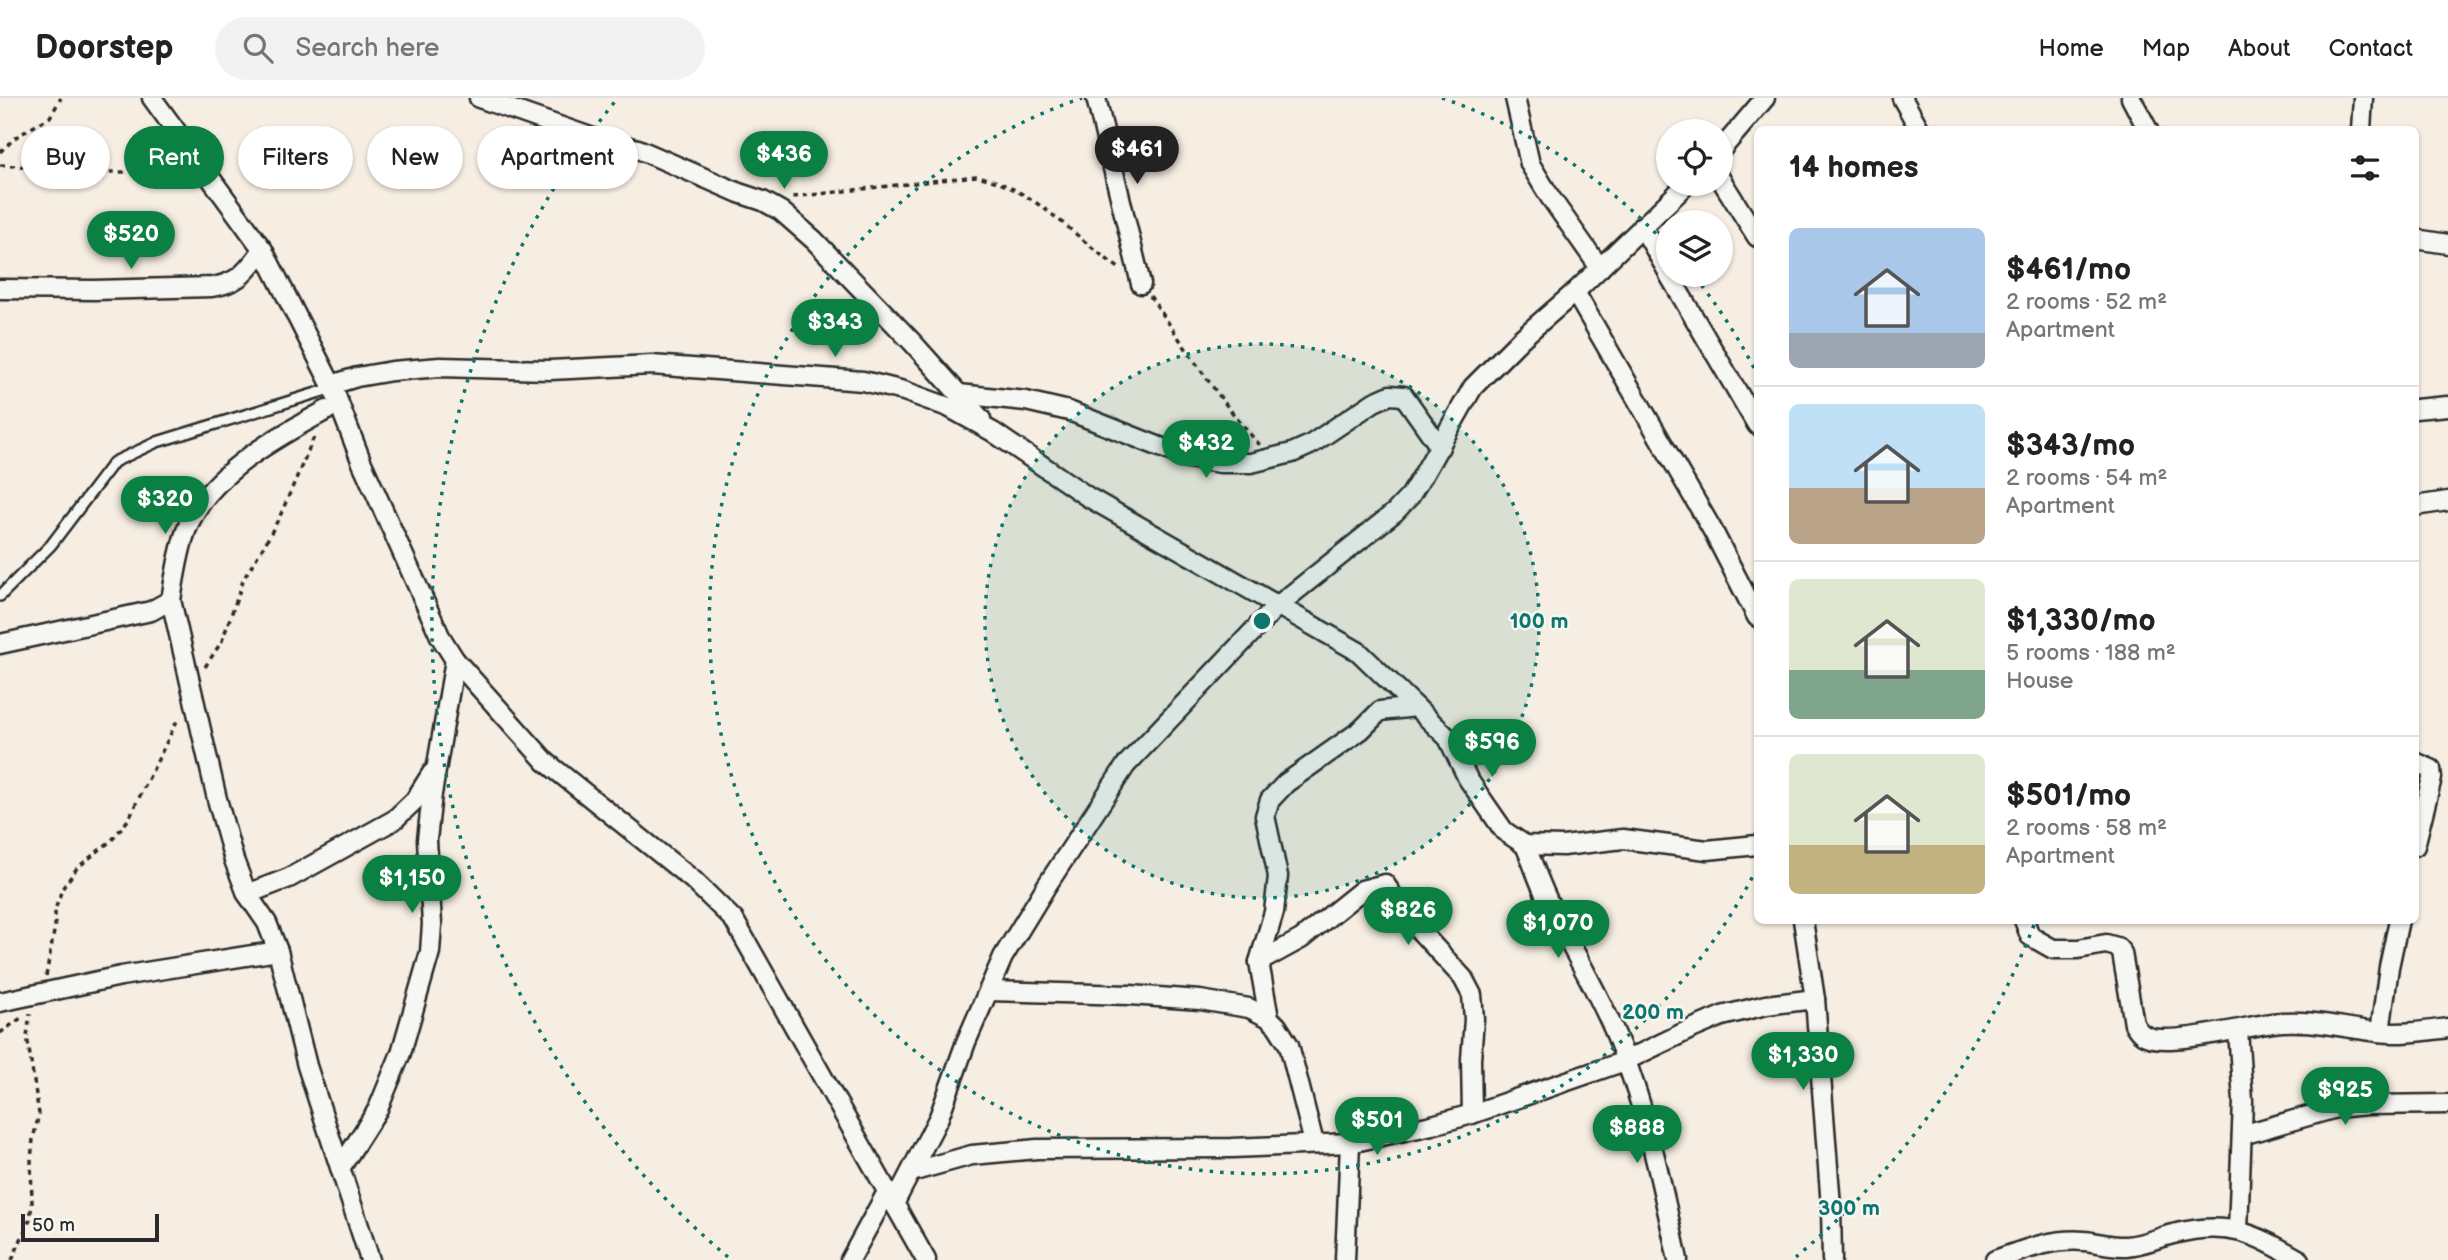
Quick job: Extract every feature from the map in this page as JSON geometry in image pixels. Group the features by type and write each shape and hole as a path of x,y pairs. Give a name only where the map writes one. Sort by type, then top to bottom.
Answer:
{"street":[{"path":"152,98 173,126"},
{"path":"479,98 599,141 638,149 738,193 763,201 798,224 993,432"},
{"path":"1096,98 1141,284"},
{"path":"1515,98 1530,164 1600,268"},
{"path":"1733,136 1765,98"},
{"path":"1902,98 1918,126"},
{"path":"2131,98 2146,126"},
{"path":"2361,126 2363,98"},
{"path":"219,189 263,250 332,387 362,463 440,636 455,660 546,762 715,898 734,920 926,1260"},
{"path":"849,1260 890,1198 911,1172 939,1117 966,1042 1003,957 1046,885 1126,765 1277,606 1395,512 1410,496 1473,387 1674,196"},
{"path":"1731,196 1754,232"},
{"path":"1642,226 1656,250"},
{"path":"2419,240 2448,244"},
{"path":"0,289 212,287 225,285 241,277 263,250"},
{"path":"1677,287 1754,420"},
{"path":"1575,292 1713,531 1754,611"},
{"path":"332,387 357,377 440,367 550,370 652,365 863,381 904,391 948,407 993,432 1088,497 1359,652 1448,738 1468,779 1504,831 1525,845 1563,846 1623,839 1707,850 1754,845"},
{"path":"959,394 1026,401 1069,411 1188,458 1220,463 1251,463 1272,459 1310,444 1374,402 1390,395 1404,396 1440,447"},
{"path":"2419,409 2448,406"},
{"path":"327,410 251,454 223,478 186,529 171,600 217,799 247,894 267,923 278,951 307,1066 370,1260"},
{"path":"2419,505 2448,501"},
{"path":"0,644 152,611 171,600"},
{"path":"341,1167 378,1109 401,1053 430,951 432,924 427,840 455,660"},
{"path":"1269,1018 1259,962 1274,912 1278,876 1266,826 1265,816 1270,800 1286,783 1361,730 1380,711 1416,707"},
{"path":"247,894 289,878 394,820 415,800 437,764"},
{"path":"2419,764 2431,769 2432,778 2419,830"},
{"path":"1525,845 1551,908 1587,972 1625,1061 1648,1129 1678,1260"},
{"path":"1259,962 1301,939 1362,890 1385,884 1408,918 1463,978 1472,995 1472,1114"},
{"path":"1804,924 1815,999 1832,1260"},
{"path":"2026,924 2030,936 2053,949 2078,949 2106,944 2117,947 2122,953 2134,1024 2140,1033 2151,1038 2167,1039 2272,1023 2305,1021 2380,1032 2417,1032 2448,1028"},
{"path":"2380,1032 2398,924"},
{"path":"0,1002 35,1001 121,976 278,951"},
{"path":"989,991 1130,995 1200,1000 1249,1008 1269,1018 1289,1045 1314,1143"},
{"path":"911,1172 972,1155 1037,1149 1232,1148 1350,1143 1472,1114 1625,1061 1722,1016 1766,1005 1815,999"},
{"path":"2238,1030 2243,1101 2238,1230"},
{"path":"2242,1135 2336,1108 2448,1104"},
{"path":"1345,1260 1350,1143"},
{"path":"1995,1260 2050,1242 2082,1240 2130,1246 2205,1228 2238,1230 2267,1241 2300,1260"}],"lane":[{"path":"0,596 51,545 114,462 157,442 332,387"}],"path":[{"path":"0,152 16,137 50,117 61,98"},
{"path":"0,165 124,172"},
{"path":"763,201 951,177 976,176 997,180 1044,207 1141,284 1176,337 1245,429 1272,459"},
{"path":"12,1260 30,1219 31,1160 39,1114 27,1036 35,1001 50,958 55,910 62,889 77,868 112,840 128,820 174,730 191,690 222,641 244,578 280,516 327,410"}]}
